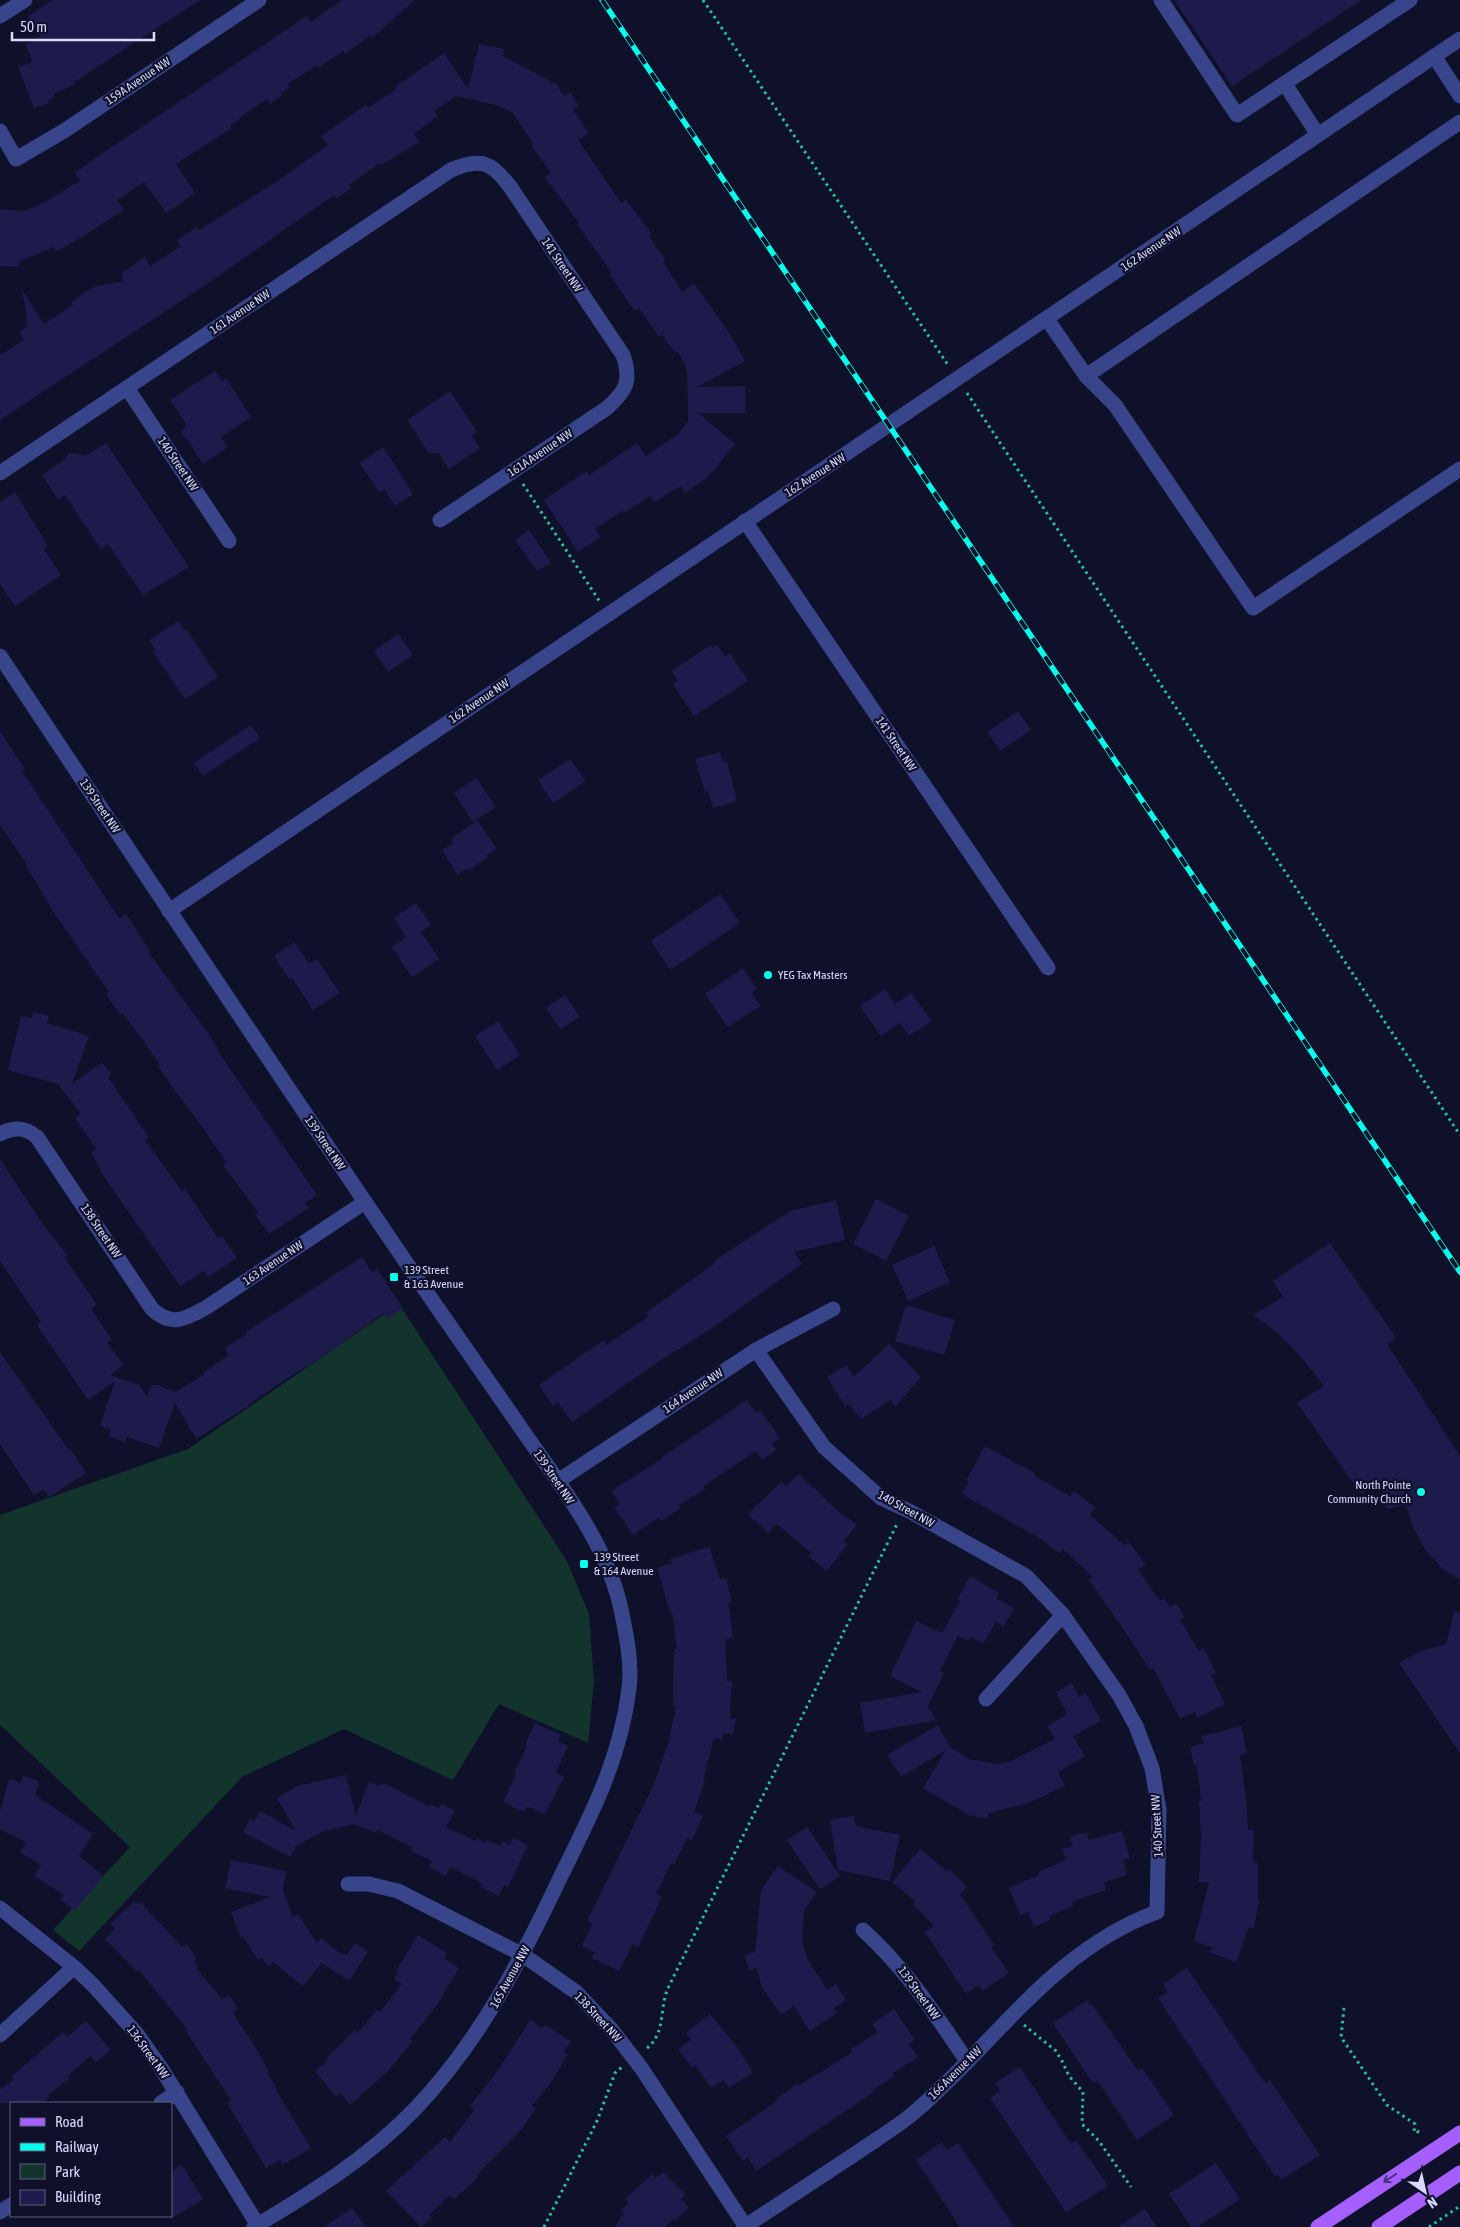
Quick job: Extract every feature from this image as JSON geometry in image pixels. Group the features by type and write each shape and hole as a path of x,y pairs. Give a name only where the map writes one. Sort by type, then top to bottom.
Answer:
{"main road":[{"path":"1318,2227 1460,2133"},
{"path":"1379,2227 1460,2173"}],"street":[{"path":"0,16 25,0"},
{"name":"159A Avenue NW","path":"0,131 16,159 64,131 259,0"},
{"path":"1161,0 1237,115 1410,0"},
{"name":"162 Avenue NW","path":"169,911 608,613 958,380 1460,38"},
{"path":"1434,56 1460,96"},
{"path":"1284,84 1318,135"},
{"path":"1086,376 1460,122"},
{"name":"141 Street NW","path":"484,162 495,168 511,188 623,356 628,376"},
{"name":"161 Avenue NW","path":"0,473 451,170 463,165 484,162"},
{"path":"1047,319 1086,376 1116,405 1252,608 1460,469"},
{"name":"161A Avenue NW","path":"440,520 607,408 619,398 626,386 628,376"},
{"name":"140 Street NW","path":"127,388 229,541"},
{"name":"141 Street NW","path":"745,521 1048,968"},
{"name":"139 Street NW","path":"0,656 365,1202 558,1482 589,1531 608,1571 621,1606 627,1640"},
{"name":"138 Street NW","path":"0,1134 14,1128 29,1130 44,1145 152,1309 161,1318 179,1320"},
{"name":"163 Avenue NW","path":"179,1320 208,1307 365,1202"},
{"name":"164 Avenue NW","path":"558,1482 756,1350 833,1309"},
{"name":"140 Street NW","path":"756,1350 824,1447 881,1498 1026,1576 1063,1615 1119,1695 1136,1726 1152,1768 1159,1810 1157,1912"},
{"path":"986,1699 1063,1615"},
{"name":"165 Avenue NW","path":"257,2226 352,2164 412,2112 456,2061 480,2029 523,1956 605,1785 619,1746 630,1682 627,1640"},
{"name":"138 Street NW","path":"348,1884 368,1884 398,1891 523,1956 576,1992 612,2030 642,2069 746,2227"},
{"name":"136 Street NW","path":"0,1908 74,1967 93,1985 137,2034 177,2092 257,2226"},
{"name":"166 Avenue NW","path":"746,2227 902,2122 930,2098 1048,1978 1091,1945 1137,1919 1157,1912"},
{"name":"139 Street NW","path":"863,1930 908,1975 967,2061"},
{"path":"0,2035 74,1967"},
{"path":"162,2102 177,2092"}],"path":[{"path":"703,0 1460,1135"},
{"path":"514,470 608,613"},
{"path":"648,2047 657,2039 663,2003 668,1988 904,1509"},
{"path":"1344,2008 1341,2036 1387,2105 1415,2124 1414,2131 1418,2131 1418,2136"},
{"path":"1012,2015 1056,2051 1071,2080 1083,2092 1082,2124 1098,2141 1131,2187"},
{"path":"544,2227 597,2121 615,2073 621,2068"},
{"path":"1429,2227 1460,2206"}],"green space":[{"path":"399,1304 567,1561 589,1614 594,1682 588,1743 499,1704 453,1780 344,1729 242,1777 79,1951 53,1930 130,1847 0,1725 0,1515 188,1449"}],"building":[{"path":"53,0 200,0 74,82 76,84 54,94 55,97 48,100 49,103 34,108 18,67 33,62 25,44 41,36 28,16"},
{"path":"342,0 415,0 372,38 370,36 345,54 343,51 318,68 316,66 288,84 290,87 270,104 267,99 239,118 230,126 232,128 176,164 195,193 166,213 144,182 117,200 124,210 56,252 53,247 19,262 19,267 0,266 0,209 25,211 45,202 80,181 75,173 94,159 307,16 311,22"},
{"path":"1174,0 1361,0 1232,86"},
{"path":"479,44 504,49 503,56 556,84 564,96 570,92 579,106 573,110 589,133 578,140 621,203 626,200 652,234 649,236 666,261 663,262 682,292 694,283 730,334 745,361 697,387 745,386 745,413 698,413 735,444 708,477 685,493 681,486 654,502 650,496 624,513 622,511 595,529 600,537 578,552 544,500 586,471 589,475 637,443 646,456 677,435 688,421 687,370 678,351 675,353 662,335 659,337 639,308 635,311 610,275 612,273 577,224 579,223 545,177 551,173 531,145 533,143 513,113 499,106 457,96 434,111 438,116 414,134 419,142 381,165 380,163 349,185 352,188 336,199 334,195 207,284 0,420 0,355 24,340 19,332 28,326 22,290 44,324 73,305 71,302 93,287 123,281 123,272 145,257 150,266 181,246 177,240 197,227 199,230 279,180 328,145 321,136 366,105 368,108 397,89 395,87 444,53 468,89"},
{"path":"215,371 222,381 226,378 251,417 221,437 228,447 203,464 188,440 183,437 182,432 186,424 170,400"},
{"path":"450,391 477,432 472,436 480,448 449,469 439,453 429,453 407,420"},
{"path":"106,443 189,567 143,595 108,544 101,549 65,495 58,499 42,475 64,460 69,453 85,456"},
{"path":"383,447 413,494 395,506 384,489 379,492 360,463"},
{"path":"15,492 48,546 44,549 61,575 15,606 0,584 0,502"},
{"path":"529,530 551,563 537,571 515,540"},
{"path":"178,621 185,631 187,630 218,677 185,699 153,652 156,651 149,640"},
{"path":"398,634 413,655 388,672 374,651"},
{"path":"717,644 725,657 730,653 748,681 694,716 673,684 678,680 672,671 710,645 712,648"},
{"path":"1018,711 1031,730 1000,751 987,732"},
{"path":"251,725 260,738 203,776 194,763"},
{"path":"0,731 25,769 22,771 119,918 126,914 150,951 148,952 208,1033 217,1050 317,1195 305,1203 309,1208 269,1234 255,1214 258,1212 223,1165 226,1162 206,1132 171,1085 140,1036 122,1013 120,1015 106,994 109,992 55,914 27,865 0,825"},
{"path":"720,752 723,762 727,761 737,801 713,808 708,791 705,792 695,759"},
{"path":"570,759 586,781 553,803 538,780"},
{"path":"476,778 496,807 473,822 454,793"},
{"path":"477,820 497,849 486,855 488,857 468,871 466,869 458,875 442,850 453,843 451,839"},
{"path":"720,894 740,923 670,970 651,941"},
{"path":"416,903 431,925 421,932 439,959 412,977 392,947 406,937 394,918"},
{"path":"294,942 309,964 317,959 340,993 313,1010 292,978 289,979 274,956"},
{"path":"743,968 757,989 752,993 760,1006 728,1027 705,994"},
{"path":"885,989 895,1004 911,993 932,1021 909,1036 900,1023 881,1036 860,1006"},
{"path":"565,995 580,1017 560,1029 546,1008"},
{"path":"33,1012 49,1016 47,1023 89,1036 72,1084 102,1062 111,1074 108,1077 149,1138 145,1140 182,1191 185,1189 218,1238 222,1236 237,1258 208,1277 204,1271 180,1286 103,1175 91,1152 96,1149 75,1118 81,1114 58,1084 8,1070 21,1016 32,1018"},
{"path":"498,1021 520,1055 497,1070 475,1036"},
{"path":"0,1159 40,1220 68,1256 65,1258 97,1305 91,1309 112,1340 107,1343 124,1365 110,1375 138,1384 147,1397 152,1385 158,1385 175,1392 205,1374 204,1372 229,1355 225,1348 247,1334 246,1332 362,1257 372,1272 377,1269 403,1308 388,1319 384,1313 249,1406 196,1439 175,1403 159,1448 127,1437 125,1442 109,1436 111,1430 100,1426 115,1381 88,1400 37,1325 41,1322 0,1261"},
{"path":"876,1199 909,1216 886,1261 853,1244"},
{"path":"836,1200 845,1240 794,1252 802,1264 715,1326 677,1349 572,1422 558,1403 553,1406 539,1385 604,1340 606,1345 648,1317 646,1313 715,1263 714,1261 790,1211"},
{"name":"North Pointe Community Church","path":"1330,1243 1396,1338 1387,1344 1460,1456 1460,1580 1444,1570 1426,1551 1413,1527 1406,1505 1386,1509 1380,1482 1361,1494 1297,1403 1324,1386 1302,1358 1278,1333 1253,1315 1283,1297 1273,1281"},
{"path":"934,1246 950,1282 908,1301 892,1265"},
{"path":"906,1305 955,1320 944,1355 895,1341"},
{"path":"889,1344 921,1377 896,1406 890,1400 861,1419 849,1404 845,1406 827,1377 846,1365 854,1377"},
{"path":"0,1352 86,1473 49,1497 44,1489 34,1495 0,1444"},
{"path":"747,1400 756,1413 760,1410 780,1438 772,1444 776,1450 762,1460 756,1451 704,1486 705,1489 679,1505 681,1508 661,1521 658,1518 633,1535 614,1507 620,1504 611,1491 662,1459"},
{"path":"985,1446 1036,1474 1035,1476 1070,1496 1074,1491 1096,1508 1090,1515 1124,1545 1129,1542 1146,1565 1138,1570 1160,1601 1164,1598 1170,1607 1176,1603 1185,1617 1180,1620 1199,1651 1203,1648 1216,1672 1211,1675 1225,1704 1197,1718 1196,1711 1180,1719 1153,1668 1150,1670 1089,1580 1093,1577 1063,1549 1060,1554 1041,1539 962,1494 969,1482 966,1480"},
{"path":"799,1474 839,1512 857,1525 844,1541 848,1544 827,1571 808,1556 811,1553 777,1524 768,1533 748,1514 782,1481 786,1486"},
{"path":"709,1547 720,1579 726,1578 732,1602 729,1603 733,1638 725,1640 727,1681 732,1681 730,1718 736,1719 733,1735 724,1733 722,1740 714,1738 703,1780 705,1780 694,1812 703,1816 692,1840 687,1838 674,1865 671,1863 656,1894 662,1897 638,1947 633,1944 619,1971 592,1958 595,1952 582,1946 592,1924 587,1921 653,1786 668,1744 676,1706 673,1705 674,1649 677,1649 672,1612 670,1613 657,1568 672,1563 670,1559"},
{"path":"970,1576 999,1593 996,1598 1014,1608 1004,1626 996,1622 983,1644 971,1637 968,1641 958,1635 940,1671 944,1673 928,1707 936,1720 865,1733 860,1703 922,1692 890,1676 916,1621 942,1633 960,1601 957,1600"},
{"path":"1454,1612 1460,1613 1460,1753 1399,1663 1421,1651 1446,1644"},
{"path":"1072,1683 1079,1697 1086,1693 1101,1721 1073,1736 1085,1756 1058,1772 1065,1786 1028,1803 989,1813 987,1819 969,1815 923,1788 946,1750 901,1777 887,1755 938,1725 950,1747 969,1759 998,1764 1011,1761 1055,1739 1047,1726 1067,1714 1056,1692"},
{"path":"535,1723 561,1735 558,1741 568,1746 556,1773 564,1777 545,1814 527,1806 524,1812 503,1802 516,1774 514,1773 527,1746 525,1745"},
{"path":"1241,1726 1247,1753 1240,1755 1248,1830 1254,1830 1253,1863 1258,1863 1259,1901 1254,1928 1249,1927 1236,1962 1209,1952 1214,1948 1194,1941 1209,1882 1199,1882 1201,1837 1199,1801 1201,1801 1197,1765 1194,1766 1190,1747 1204,1743 1202,1736"},
{"path":"346,1775 356,1816 369,1782 379,1786 384,1783 428,1806 429,1804 439,1808 441,1804 455,1811 446,1827 475,1841 476,1838 486,1843 488,1840 500,1846 503,1841 510,1845 513,1838 528,1845 508,1887 504,1885 499,1896 480,1887 482,1883 450,1867 446,1876 429,1867 432,1861 411,1851 412,1847 378,1830 377,1833 353,1824 322,1832 296,1846 290,1857 243,1832 250,1819 254,1822 260,1811 296,1831 277,1798 297,1786"},
{"path":"23,1776 39,1781 35,1795 93,1834 79,1856 104,1876 74,1911 60,1899 64,1895 34,1876 41,1865 20,1852 26,1842 0,1829 0,1811 9,1779 21,1783"},
{"path":"854,1816 856,1826 900,1835 890,1881 838,1870 830,1820"},
{"path":"807,1827 840,1876 820,1889 787,1840"},
{"path":"1122,1831 1130,1858 1123,1860 1127,1875 1104,1882 1106,1890 1072,1902 1073,1906 1049,1916 1050,1920 1034,1927 1028,1912 1020,1915 1009,1888 1039,1875 1038,1872 1066,1860 1062,1849 1073,1846 1070,1837 1087,1832 1089,1840"},
{"path":"920,1849 947,1871 949,1869 967,1887 960,1894 994,1945 991,1947 1009,1973 982,1991 979,1985 966,1994 925,1932 934,1926 913,1904 915,1901 892,1882"},
{"path":"231,1860 286,1871 283,1890 293,1917 298,1914 317,1943 321,1938 337,1951 347,1955 355,1943 368,1952 349,1981 322,1963 303,1986 273,1962 268,1966 262,1958 258,1960 243,1937 241,1938 231,1912 270,1897 225,1888"},
{"path":"778,1866 817,1892 804,1911 802,1941 808,1960 827,1990 836,1984 846,2000 834,2008 837,2013 810,2031 794,2006 781,2015 761,1985 757,1968 749,1970 745,1955 755,1952 761,1890"},
{"path":"134,1901 138,1904 140,1902 182,1947 186,1944 197,1958 194,1961 198,1966 196,1968 222,1999 229,1995 238,2009 233,2013 254,2045 269,2071 267,2072 276,2090 311,2148 283,2165 280,2160 266,2168 227,2103 231,2100 185,2030 187,2029 138,1969 136,1971 105,1939 115,1929 110,1924"},
{"path":"418,1935 447,1953 444,1958 459,1968 437,2005 410,2039 413,2041 387,2072 350,2105 341,2093 336,2097 315,2071 326,2063 328,2056 355,2030 358,2033 377,2010 380,2012 402,1984 394,1979 398,1972 396,1971"},
{"path":"1187,1968 1265,2083 1270,2080 1320,2155 1281,2180 1278,2175 1275,2176 1158,1998 1168,1992 1163,1984"},
{"path":"1087,2000 1090,2006 1092,2004 1138,2071 1142,2068 1174,2115 1137,2140 1097,2080 1093,2083 1053,2023"},
{"path":"894,2009 915,2040 909,2044 918,2057 892,2074 894,2076 873,2090 874,2092 756,2171 748,2158 743,2161 726,2136 777,2101 776,2099 797,2084 798,2086 853,2052 851,2049 878,2032 872,2024"},
{"path":"710,2014 737,2047 753,2072 729,2088 724,2080 711,2088 695,2065 692,2067 678,2050 691,2039 686,2033"},
{"path":"530,2020 543,2028 545,2025 571,2041 564,2052 568,2054 552,2081 532,2106 536,2108 520,2131 476,2176 478,2178 454,2199 450,2195 429,2215 432,2218 421,2227 386,2191 445,2137 450,2142 474,2110 470,2106 499,2069"},
{"path":"86,2021 111,2050 96,2062 91,2056 67,2076 69,2079 48,2095 50,2097 44,2102 0,2103 0,2090 13,2080 11,2077 63,2032 67,2037"},
{"path":"1020,2067 1071,2144 1076,2140 1108,2186 1066,2212 990,2098 1000,2091 995,2083"},
{"path":"942,2142 947,2150 958,2143 1014,2227 960,2227 916,2160"},
{"path":"1216,2163 1240,2199 1197,2227 1191,2227 1169,2194"},
{"path":"182,2165 203,2199 171,2219 172,2217 172,2170"},
{"path":"663,2172 686,2195 681,2199 689,2207 675,2221 673,2219 665,2227 615,2227 624,2213 621,2210 629,2203 625,2199 652,2174 656,2178"},
{"path":"352,2208 366,2227 324,2227"},
{"path":"1145,2209 1157,2227 1118,2227"}],"railway":[{"path":"602,0 1460,1272"}],"place":[{"name":"YEG Tax Masters","path":"768,975"},
{"name":"139 Street & 163 Avenue","path":"394,1277"},
{"name":"North Pointe Community Church","path":"1421,1492"},
{"name":"139 Street & 164 Avenue","path":"584,1564"}]}
